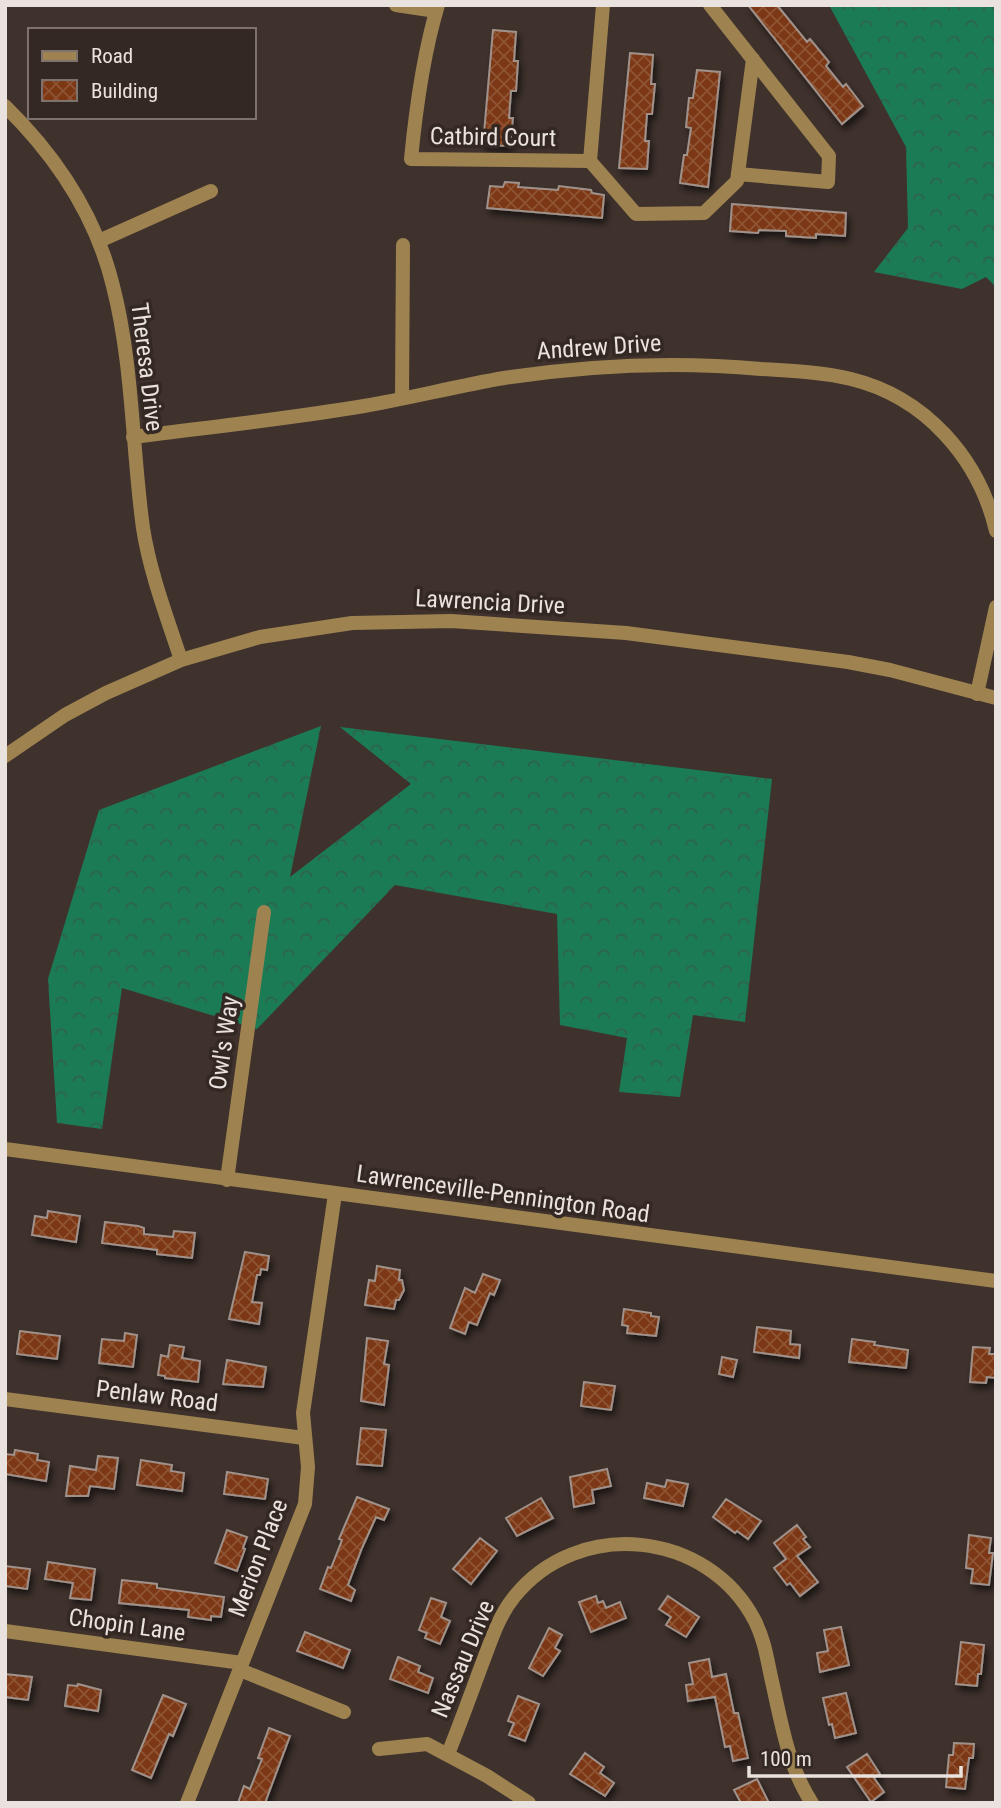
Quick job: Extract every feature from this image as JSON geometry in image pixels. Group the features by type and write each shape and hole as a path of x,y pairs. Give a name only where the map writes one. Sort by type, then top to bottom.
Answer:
{"street":[{"path":"396,5 437,8"},
{"path":"603,5 590,161 636,214 704,214 737,181 752,59"},
{"path":"710,5 829,156 828,182 738,174"},
{"name":"Catbird Court","path":"437,8 417,103 411,159 590,161"},
{"name":"Theresa Drive","path":"5,106 28,128 67,179 99,241 113,284 121,321 145,539 156,585 181,660"},
{"path":"99,241 211,191"},
{"path":"402,398 403,245"},
{"name":"Andrew Drive","path":"133,437 352,408 554,371 647,364 713,364 824,374 877,387 901,399 944,433 975,475 988,503 996,531"},
{"path":"977,694 996,607"},
{"name":"Lawrencia Drive","path":"8,748 106,693 181,660 260,637 306,628 399,620 614,632 714,643 858,664 996,698"},
{"name":"Owl's Way","path":"227,1180 264,912"},
{"name":"Lawrenceville-Pennington Road","path":"5,1149 996,1282"},
{"name":"Merion Place","path":"187,1803 305,1504 308,1467 304,1438 306,1386 335,1194"},
{"name":"Penlaw Road","path":"5,1399 304,1438"},
{"name":"Nassau Drive","path":"448,1754 496,1627 514,1597 529,1581 547,1567 586,1549 608,1544 653,1545 693,1559 721,1578 744,1603 765,1645 784,1738 794,1768 812,1803"},
{"name":"Chopin Lane","path":"5,1631 241,1667 344,1713"},
{"path":"379,1749 427,1744 529,1803"}],"green space":[{"path":"829,5 996,5 996,287 986,277 962,289 874,272 908,228 906,147"},
{"path":"321,726 290,877 411,784 340,727 772,779 745,1022 693,1015 680,1097 619,1092 627,1038 560,1025 557,914 395,885 257,1029 122,988 102,1129 57,1123 48,979 99,810"}],"building":[{"path":"748,5 777,5 807,42 810,39 829,62 826,66 843,87 846,84 863,106 842,124"},
{"path":"493,30 516,32 514,61 518,61 516,91 511,91 509,118 513,118 510,146 483,145"},
{"path":"630,53 653,55 651,84 655,84 652,114 647,114 647,169 619,168"},
{"path":"697,70 720,72 708,187 680,183 691,128 686,127 689,98 693,98"},
{"path":"505,182 519,183 518,187 558,190 559,186 591,190 592,193 604,195 602,218 487,208 490,186 503,187"},
{"path":"732,204 846,213 845,236 816,234 816,238 786,236 786,231 730,231"},
{"path":"48,1211 80,1216 76,1242 32,1235 35,1216 47,1218"},
{"path":"105,1222 138,1226 144,1228 144,1234 173,1237 174,1231 195,1233 192,1258 157,1254 157,1250 102,1243"},
{"path":"245,1252 269,1256 267,1270 261,1269 260,1275 257,1275 252,1302 262,1303 259,1324 229,1319"},
{"path":"377,1266 400,1270 399,1280 402,1280 404,1290 399,1300 396,1300 394,1309 365,1305 369,1280 375,1281"},
{"path":"483,1274 500,1280 494,1295 490,1293 477,1325 469,1322 465,1334 450,1328 465,1288 475,1293"},
{"path":"624,1309 651,1313 651,1316 659,1317 656,1336 627,1333 628,1326 622,1325"},
{"path":"757,1327 791,1331 790,1344 800,1345 799,1358 754,1352"},
{"path":"20,1331 60,1336 57,1359 17,1354"},
{"path":"125,1333 137,1335 133,1367 99,1363 102,1339 124,1341"},
{"path":"367,1338 388,1341 384,1364 389,1365 384,1405 361,1401"},
{"path":"852,1339 908,1350 906,1368 849,1362"},
{"path":"170,1345 184,1347 182,1358 200,1361 198,1382 158,1375 161,1355 168,1357"},
{"path":"973,1347 990,1348 989,1354 996,1354 996,1378 987,1377 986,1383 970,1382"},
{"path":"722,1357 737,1360 733,1377 719,1374"},
{"path":"227,1360 266,1367 263,1387 223,1384"},
{"path":"584,1382 615,1386 611,1410 581,1406"},
{"path":"361,1428 386,1430 382,1466 357,1464"},
{"path":"15,1450 38,1454 37,1460 49,1462 46,1481 5,1474 5,1454 14,1455"},
{"path":"98,1456 118,1458 114,1489 90,1486 88,1496 66,1496 70,1466 96,1470"},
{"path":"141,1460 172,1465 171,1471 184,1473 182,1491 137,1485"},
{"path":"607,1469 611,1486 592,1490 594,1503 574,1507 570,1477"},
{"path":"227,1472 268,1479 265,1499 224,1494"},
{"path":"667,1480 688,1484 683,1506 644,1498 647,1483 665,1487"},
{"path":"357,1497 389,1509 384,1520 376,1517 362,1548 348,1585 355,1590 351,1601 320,1589 328,1567 331,1568 342,1540 339,1539"},
{"path":"541,1498 553,1518 517,1536 506,1518"},
{"path":"726,1499 761,1521 748,1539 713,1517"},
{"path":"797,1525 810,1547 797,1556 818,1582 800,1596 774,1568 786,1559 774,1543"},
{"path":"227,1530 247,1537 237,1571 215,1563"},
{"path":"969,1535 991,1538 989,1553 993,1553 989,1585 971,1583 973,1569 966,1568"},
{"path":"480,1538 497,1551 471,1584 453,1569"},
{"path":"48,1562 95,1569 91,1600 70,1598 73,1583 45,1579"},
{"path":"5,1566 30,1569 27,1589 5,1586"},
{"path":"122,1580 157,1584 157,1588 224,1597 221,1617 211,1616 211,1620 188,1617 189,1610 119,1603"},
{"path":"596,1596 598,1603 603,1601 606,1608 620,1602 626,1618 591,1632 579,1602"},
{"path":"668,1596 699,1617 686,1637 666,1625 671,1617 659,1609"},
{"path":"431,1598 446,1603 441,1617 450,1621 440,1644 425,1638 427,1633 419,1630"},
{"path":"841,1627 849,1665 820,1672 817,1653 828,1651 824,1630"},
{"path":"549,1628 562,1635 555,1648 560,1651 543,1676 529,1668"},
{"path":"305,1632 350,1650 343,1668 297,1651"},
{"path":"961,1642 984,1645 977,1686 956,1684"},
{"path":"398,1657 420,1666 418,1672 433,1678 428,1693 390,1679"},
{"path":"709,1659 712,1677 726,1674 734,1713 738,1713 748,1758 733,1761 730,1746 725,1747 715,1697 688,1701 686,1685 693,1684 689,1663"},
{"path":"5,1674 32,1677 28,1700 5,1697"},
{"path":"78,1684 101,1690 98,1711 65,1706 68,1685"},
{"path":"846,1693 856,1733 835,1738 823,1698"},
{"path":"163,1695 186,1704 173,1736 169,1734 151,1778 132,1770"},
{"path":"518,1696 539,1704 525,1741 509,1735 514,1723 508,1721"},
{"path":"269,1728 290,1736 265,1803 238,1803 244,1786 250,1789 262,1759 258,1758"},
{"path":"954,1743 974,1744 973,1758 969,1758 965,1789 946,1787 949,1755 953,1755"},
{"path":"585,1753 604,1767 600,1773 614,1783 605,1796 570,1774"},
{"path":"867,1754 880,1774 874,1778 884,1792 871,1802 847,1767"},
{"path":"757,1779 769,1803 741,1803 734,1790"}]}
